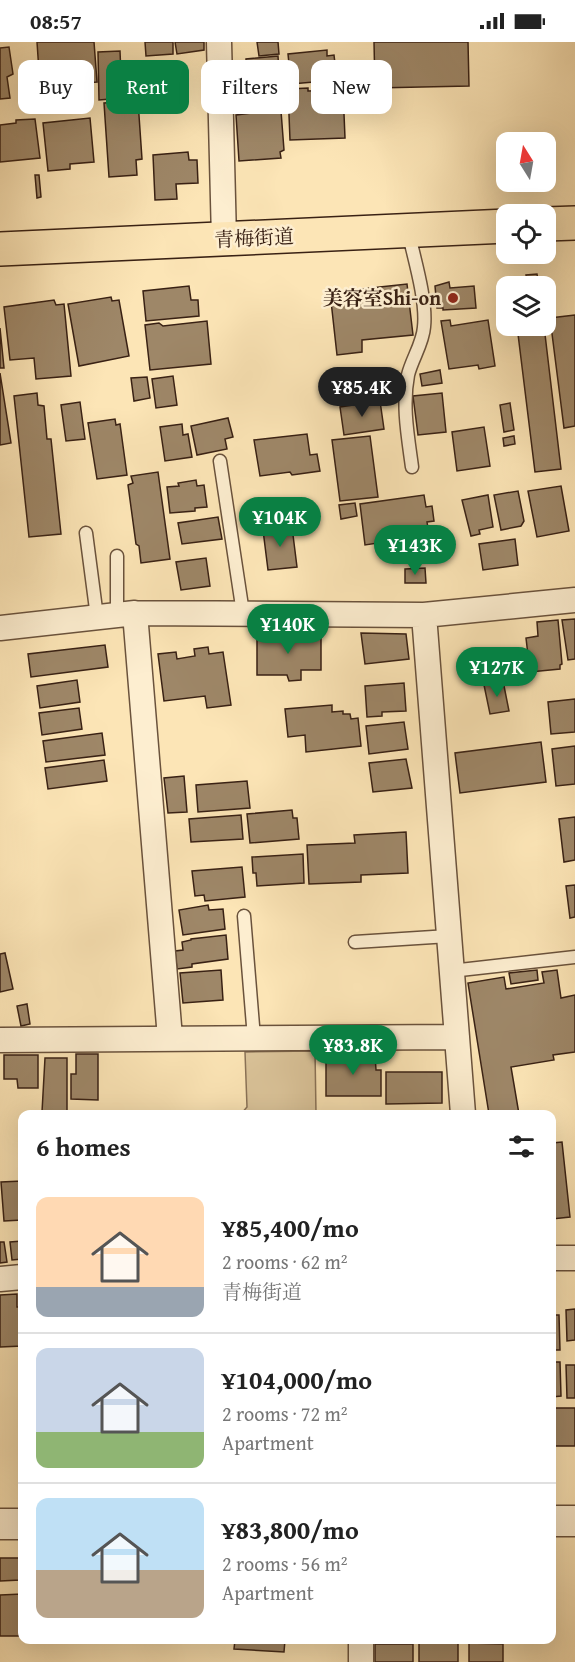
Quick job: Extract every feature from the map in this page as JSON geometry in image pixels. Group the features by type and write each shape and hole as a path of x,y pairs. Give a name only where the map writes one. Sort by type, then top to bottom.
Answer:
{"main road":[{"path":"556,224 575,223"},
{"name":"青梅街道","path":"0,249 496,227"}],"street":[{"path":"219,42 224,239"},
{"path":"0,628 116,615 243,613 424,615 575,600"},
{"path":"116,615 170,1038"},
{"path":"424,615 463,1110"},
{"path":"0,1040 457,1037"},
{"path":"556,1258 575,1258"},
{"path":"0,1279 18,1277"},
{"path":"556,1521 575,1521"},
{"path":"0,1524 18,1524"},
{"path":"361,1644 361,1662"}],"lane":[{"path":"408,231 425,314 424,329 409,373 406,394 406,419 412,467"},
{"path":"220,461 243,613"},
{"path":"86,533 116,615"},
{"path":"116,615 117,556"},
{"path":"244,916 254,1038"},
{"path":"355,942 449,936"},
{"path":"452,971 575,957"}],"shaded area":[{"path":"315,1051 316,1110 244,1110 247,1107 245,1052"}],"building":[{"path":"37,42 94,42 97,82 94,82 94,60 38,60"},
{"path":"145,42 173,42 173,54 146,56"},
{"path":"175,42 204,42 204,50 177,54"},
{"path":"257,42 278,42 279,54 259,56"},
{"path":"374,42 468,42 469,86 392,88 392,60 374,60"},
{"path":"9,47 13,74 7,77 10,98 0,99 0,48"},
{"path":"327,50 327,56 334,55 335,60 311,60 311,82 299,83 299,60 289,60 288,54"},
{"path":"120,51 120,60 106,60 106,99 99,100 98,52"},
{"path":"278,56 278,60 246,60"},
{"path":"299,88 308,88 308,91 311,91 311,114 344,114 345,138 290,140 289,114 299,114"},
{"path":"104,103 106,103 106,114 139,114 142,159 136,160 137,175 109,177"},
{"path":"281,114 284,150 280,152 281,158 239,161 236,115"},
{"path":"90,118 94,162 70,164 70,169 48,171 43,123"},
{"path":"35,119 40,158 0,162 0,125 16,123 16,120"},
{"path":"188,152 189,160 197,160 198,183 176,184 177,199 155,200 153,155"},
{"path":"35,175 39,175 41,197 37,198"},
{"path":"449,282 450,288 474,286 476,308 443,310 443,308 437,308 435,286"},
{"path":"407,284 413,335 362,340 362,352 337,355 331,301 344,299 343,291"},
{"path":"189,286 191,300 198,300 199,316 146,321 143,291"},
{"path":"111,297 112,301 119,300 129,356 79,366 68,304"},
{"path":"54,300 56,305 64,304 71,376 36,379 34,358 10,360 4,307"},
{"path":"575,315 575,426 564,428 552,336 556,336 556,317"},
{"path":"450,320 451,326 488,320 495,366 479,369 478,365 449,369 441,321"},
{"path":"207,321 211,364 150,370 145,325 159,323 163,326"},
{"path":"0,328 4,368 0,368"},
{"path":"518,336 545,336 561,469 535,472"},
{"path":"440,370 442,383 422,386 420,374"},
{"path":"0,373 11,443 0,445"},
{"path":"173,376 177,405 156,408 152,379"},
{"path":"147,377 150,398 134,401 131,378"},
{"path":"37,393 38,405 44,406 47,439 51,439 61,534 29,537 14,396"},
{"path":"442,393 446,432 418,435 413,396"},
{"path":"380,401 384,429 344,435 340,407"},
{"path":"80,402 85,439 66,441 61,405"},
{"path":"510,403 514,430 504,432 500,405"},
{"path":"228,418 233,437 225,439 227,449 197,455 191,426"},
{"path":"115,419 116,425 120,424 127,475 97,479 88,423"},
{"path":"182,424 183,435 188,434 192,457 165,461 160,427"},
{"path":"484,427 490,466 457,471 452,432"},
{"path":"307,434 310,455 317,454 320,471 260,476 254,440"},
{"path":"370,436 378,497 340,501 332,440"},
{"path":"514,436 515,444 504,446 503,438"},
{"path":"158,472 170,559 141,563 139,546 136,544 128,485 133,483 131,476"},
{"path":"196,480 197,486 204,485 207,507 195,508 195,511 170,513 167,487 179,486 178,483"},
{"path":"561,486 569,531 537,537 528,491"},
{"path":"518,491 524,521 521,526 501,530 494,495"},
{"path":"424,495 426,507 432,506 434,521 427,522 430,540 417,541 417,537 365,545 360,504"},
{"path":"488,495 493,527 479,530 480,534 471,536 462,500"},
{"path":"355,503 357,516 341,519 339,505"},
{"path":"218,517 222,539 182,544 178,523"},
{"path":"292,527 297,567 268,570 263,530"},
{"path":"515,539 518,565 483,570 479,544"},
{"path":"206,558 210,586 181,590 176,562"},
{"path":"425,568 426,583 405,583 405,569"},
{"path":"575,619 575,659 568,660 562,620"},
{"path":"558,620 562,664 560,669 530,672 526,638 538,636 537,622"},
{"path":"361,633 406,634 409,659 365,664"},
{"path":"321,634 321,670 301,670 301,680 289,681 287,675 257,675 257,635"},
{"path":"105,645 108,667 31,677 28,654"},
{"path":"208,647 209,654 223,652 231,705 207,708 205,696 164,701 158,654 176,652 177,659 195,656 194,649"},
{"path":"77,680 80,702 40,708 37,686"},
{"path":"503,681 509,711 490,714 484,685"},
{"path":"404,683 406,711 382,712 382,716 367,717 365,686"},
{"path":"575,699 575,732 551,734 548,702"},
{"path":"332,705 332,712 343,711 343,714 350,714 351,719 358,718 361,746 306,752 305,735 288,737 285,709"},
{"path":"79,708 82,729 42,735 39,713"},
{"path":"404,722 408,749 369,754 366,726"},
{"path":"102,733 105,755 46,762 43,741"},
{"path":"541,742 546,782 460,793 455,753"},
{"path":"575,746 575,784 556,786 552,749"},
{"path":"406,759 412,788 373,792 369,763"},
{"path":"104,760 107,781 48,789 45,768"},
{"path":"184,776 187,812 168,813 164,778"},
{"path":"247,781 250,808 198,812 196,785"},
{"path":"292,810 293,818 297,818 299,839 250,843 247,814"},
{"path":"241,815 243,839 191,842 189,819"},
{"path":"575,817 575,860 564,862 559,819"},
{"path":"406,832 408,873 361,875 361,882 309,884 307,845 355,843 354,835"},
{"path":"303,854 304,883 257,886 252,857"},
{"path":"242,867 245,897 205,901 204,895 195,896 192,871"},
{"path":"575,885 575,917 570,918 566,886"},
{"path":"208,905 209,910 223,909 225,929 183,935 179,910"},
{"path":"226,935 228,959 192,964 192,967 177,969 175,951 183,950 182,942"},
{"path":"5,953 13,989 0,992 0,954"},
{"path":"221,970 223,1000 183,1003 180,973"},
{"path":"537,970 538,980 511,984 509,973"},
{"path":"557,970 561,998 575,995 575,1052 553,1055 554,1060 511,1067 518,1110 488,1110 468,983 504,977 506,989 544,983 542,972"},
{"path":"27,1004 30,1024 21,1026 17,1006"},
{"path":"76,1054 98,1054 98,1100 71,1099 71,1074 76,1074"},
{"path":"4,1055 38,1055 38,1088 18,1088 17,1079 4,1079"},
{"path":"326,1055 375,1055 376,1070 381,1070 381,1096 326,1096"},
{"path":"45,1058 67,1058 67,1110 42,1110"},
{"path":"386,1072 442,1072 442,1103 386,1104"},
{"path":"562,1142 570,1217 556,1219 556,1143"},
{"path":"18,1181 18,1220 4,1221 1,1182"},
{"path":"18,1241 18,1259 12,1260 10,1242"},
{"path":"0,1242 4,1242 7,1262 0,1263"},
{"path":"17,1294 18,1346 0,1347 0,1295"},
{"path":"575,1309 575,1340 567,1341 566,1310"},
{"path":"556,1315 559,1315 560,1350 556,1350"},
{"path":"556,1362 560,1362 561,1396 556,1397"},
{"path":"566,1365 575,1365 575,1398 567,1398"},
{"path":"556,1408 575,1408 575,1446 556,1446"},
{"path":"0,1558 18,1558 18,1580 0,1581"},
{"path":"18,1594 18,1636 0,1636 0,1595"},
{"path":"235,1644 285,1644 284,1652 234,1649"},
{"path":"375,1644 413,1644 413,1662 375,1662"},
{"path":"419,1644 458,1644 458,1662 419,1662"},
{"path":"469,1644 503,1644 503,1662 469,1662"}],"place":[{"name":"美容室Shi-on","path":"453,298"}]}
